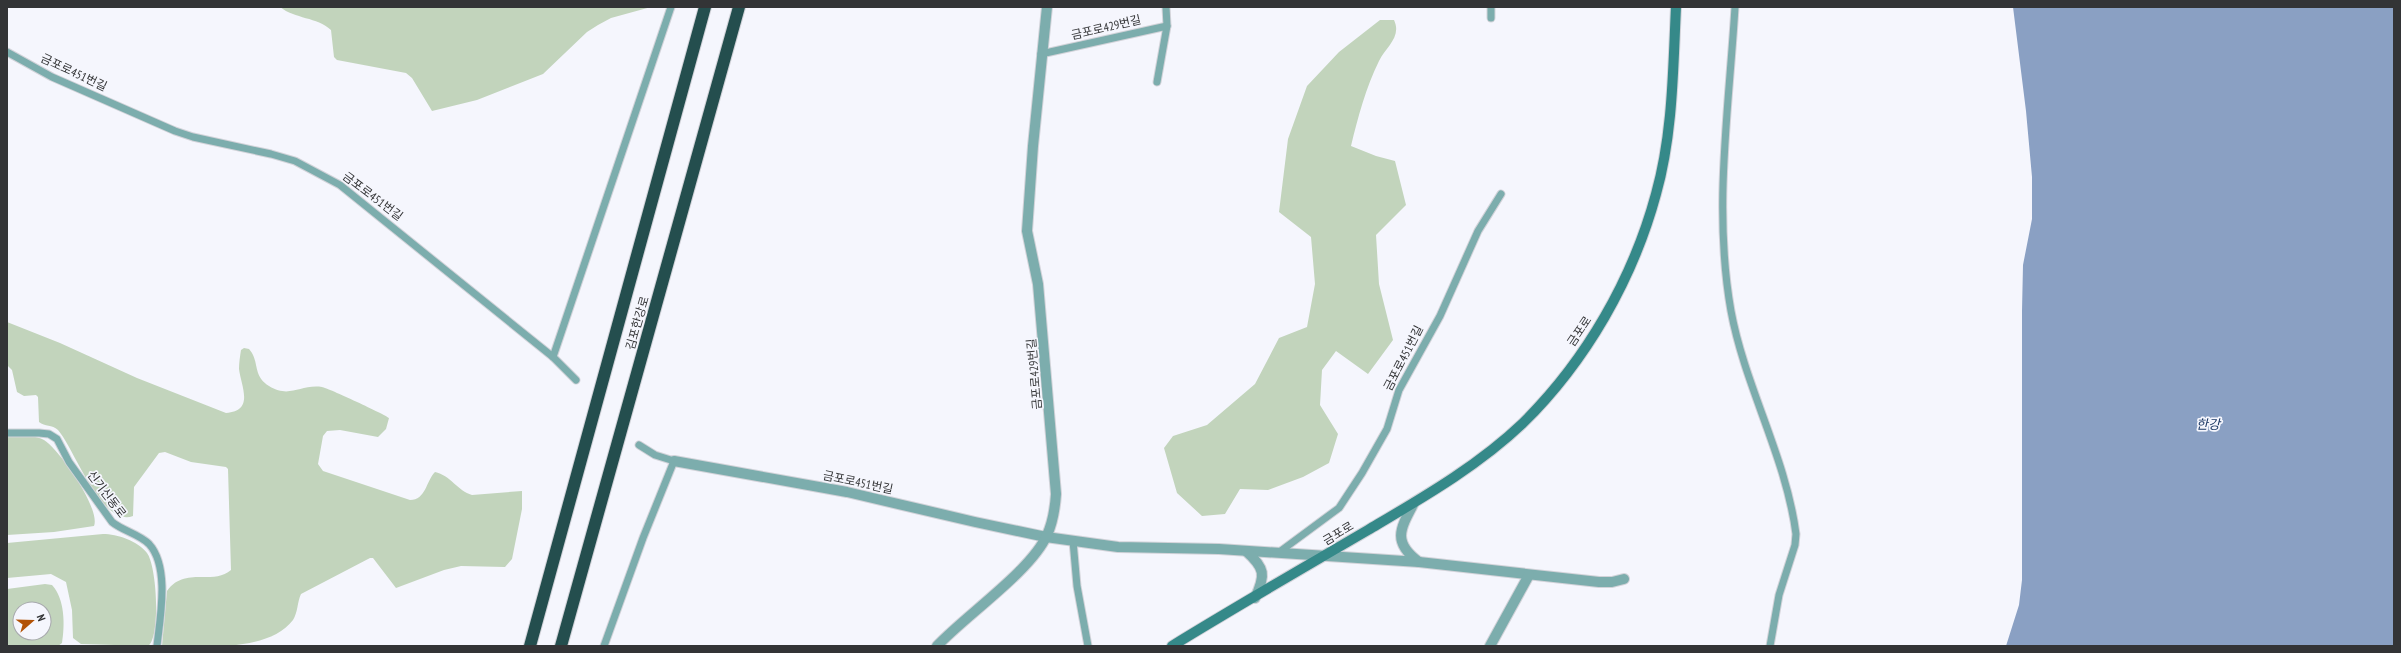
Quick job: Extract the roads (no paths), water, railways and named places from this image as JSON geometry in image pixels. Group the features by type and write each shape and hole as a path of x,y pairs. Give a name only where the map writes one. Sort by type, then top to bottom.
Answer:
{"highway":[{"name":"김포한강로","path":"530,646 705,7"},
{"name":"김포한강로","path":"561,646 739,7"}],"main road":[{"name":"금포로","path":"1172,646 1414,502 1489,451 1523,423 1569,369 1593,336 1612,304 1643,236 1658,186 1666,152 1676,7"}],"street":[{"name":"금포로429번길","path":"937,646 1032,558 1046,537 1054,515 1056,494 1038,284 1027,231 1041,54 1047,7"},
{"name":"금포로451번길","path":"674,461 847,492 1046,537 1118,547 1246,551 1324,556"},
{"path":"1414,502 1402,525 1400,536 1407,553 1419,562"},
{"path":"1246,551 1258,562 1262,571 1263,581 1255,598"},
{"name":"금포로","path":"1324,556 1419,562 1599,582 1612,582 1624,578"},
{"path":"1490,646 1529,575"}],"lane":[{"path":"553,357 671,7"},
{"path":"1157,82 1167,26 1166,7"},
{"path":"1491,7 1491,18"},
{"path":"1735,7 1722,178 1727,281 1731,312 1775,453 1796,534 1795,545 1779,595 1770,646"},
{"name":"금포로429번길","path":"1041,54 1167,26"},
{"name":"금포로451번길","path":"7,52 52,78 175,131 193,137 271,154 295,161 340,185 359,198 445,272 553,357 576,380"},
{"name":"금포로451번길","path":"1278,553 1339,508 1362,473 1387,429 1399,390 1440,316 1478,231 1501,194"},
{"name":"신기신동로","path":"7,433 39,432 49,434 57,439 73,467 112,522 121,530 148,544 155,556 162,591 157,646"},
{"name":"금포로451번길","path":"639,445 655,455 674,461"},
{"path":"604,646 643,538 674,461"},
{"path":"1073,540 1078,593 1088,646"}],"water":[{"name":"한강","path":"2013,7 2394,7 2394,646 2006,646 2019,605 2022,580 2023,265 2032,219 2032,177 2026,111"}]}
